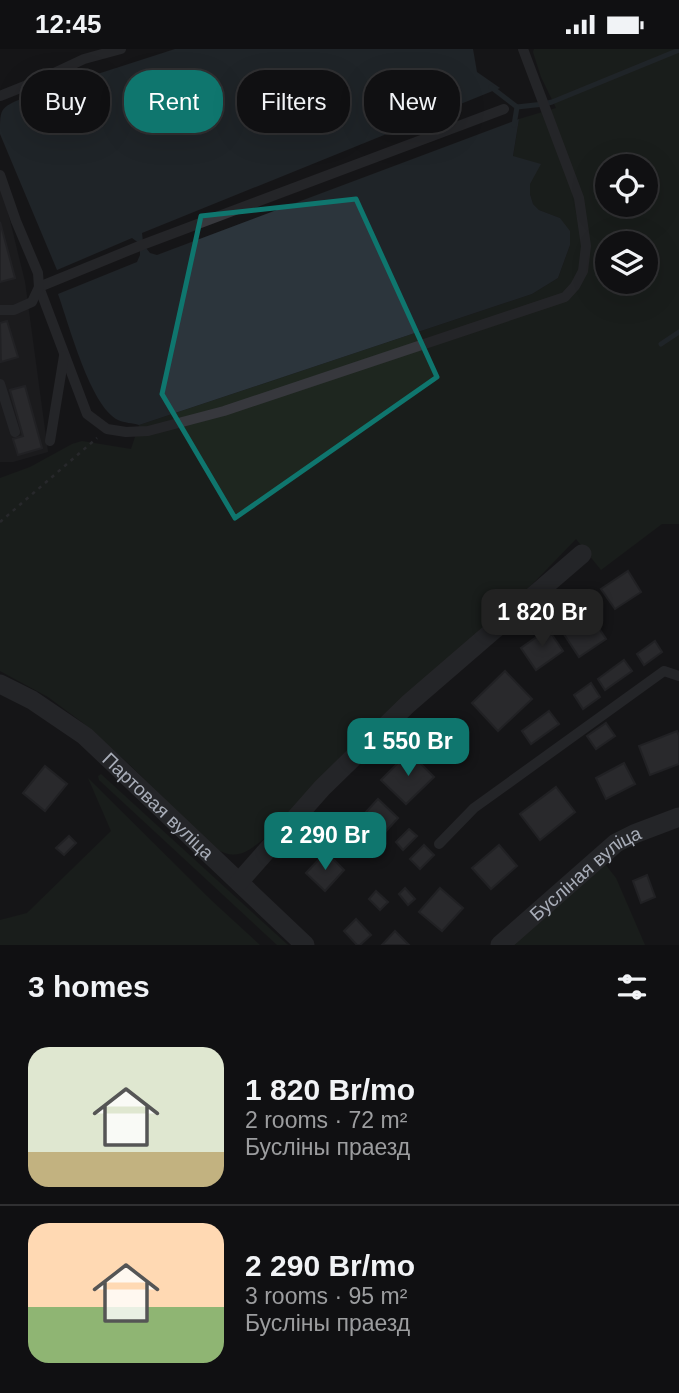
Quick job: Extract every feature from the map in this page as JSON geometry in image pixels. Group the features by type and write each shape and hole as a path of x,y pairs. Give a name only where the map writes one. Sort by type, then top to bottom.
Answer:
{"street":[{"path":"240,881 323,788 408,704 582,554"},
{"name":"Партовая вуліца","path":"0,684 32,700 85,736 305,945"},
{"name":"Бусліная вуліца","path":"500,945 616,843 679,817"}],"lane":[{"path":"0,96 84,59 121,49"},
{"path":"0,174 38,273 39,287 86,414 107,429 148,431 224,411 565,297 583,271 586,246 579,198 523,49"},
{"path":"0,310 14,310 32,302 39,287 142,245 504,109"},
{"path":"50,441 64,355"},
{"path":"0,384 15,432"},
{"path":"439,844 474,808 664,671 679,676"}],"path":[{"path":"0,522 107,429"}],"highlighted area":[{"path":"356,199 437,377 235,518 162,394 201,216"}],"shaded area":[{"path":"175,49 473,49 477,72 500,88 460,104 460,70 364,70 364,133 389,133 142,233 143,242 139,243 132,238 57,270 0,134 1,114 6,107 21,99 21,133 110,133 110,70"},
{"path":"534,49 679,49 679,524 662,524 601,570 576,539 518,599 265,838 252,848 235,855 222,852 214,848 83,723 48,697 0,671 0,478 30,467 82,441 131,449 139,425 532,294 558,278 570,245 560,218 539,210 533,204 530,184 513,157 519,119 556,108 541,77"},
{"path":"519,119 513,156 541,164 530,184 533,204 539,210 560,218 570,231 570,245 558,278 532,294 139,425 118,420 98,399 82,363 58,294 137,262 140,250 146,248 157,255"},
{"path":"0,180 25,282 48,452 13,462 0,462"},
{"path":"101,774 288,945 277,945 99,780 98,776"},
{"path":"88,778 260,945 0,945 0,920 27,913 111,831"},
{"path":"605,864 616,878 645,945 508,945"}],"building":[{"path":"0,222 15,278 0,282"},
{"path":"7,321 18,357 1,362 0,323"},
{"path":"25,386 42,448 18,455 13,439 23,436 10,390"},
{"path":"628,571 641,592 615,609 601,589"},
{"path":"583,604 606,639 579,657 556,622"},
{"path":"548,629 563,651 536,670 521,648"},
{"path":"655,641 662,652 644,665 637,654"},
{"path":"624,660 632,671 605,690 598,679"},
{"path":"505,671 532,699 498,731 472,703"},
{"path":"591,683 600,697 583,709 574,695"},
{"path":"549,711 559,724 531,744 522,731"},
{"path":"606,723 615,736 596,749 587,736"},
{"path":"677,731 679,764 650,775 639,746"},
{"path":"409,752 434,777 406,804 381,780"},
{"path":"624,763 635,784 606,799 596,778"},
{"path":"45,766 67,784 45,811 23,793"},
{"path":"556,787 575,812 540,840 520,814"},
{"path":"378,799 398,818 375,843 355,824"},
{"path":"409,829 417,836 403,850 396,842"},
{"path":"69,836 76,843 64,855 56,848"},
{"path":"424,845 434,855 420,869 410,859"},
{"path":"499,845 517,866 491,889 472,868"},
{"path":"326,852 344,870 325,891 306,873"},
{"path":"647,875 655,897 641,903 633,881"},
{"path":"405,888 415,899 408,905 399,894"},
{"path":"440,888 463,908 442,931 419,912"},
{"path":"376,891 388,902 380,910 369,899"},
{"path":"356,919 371,935 360,945 344,931"},
{"path":"395,931 409,945 382,945"}],"waterway":[{"path":"491,87 517,107 544,104 679,50"},
{"path":"514,125 517,107"},
{"path":"661,344 679,332"}]}
